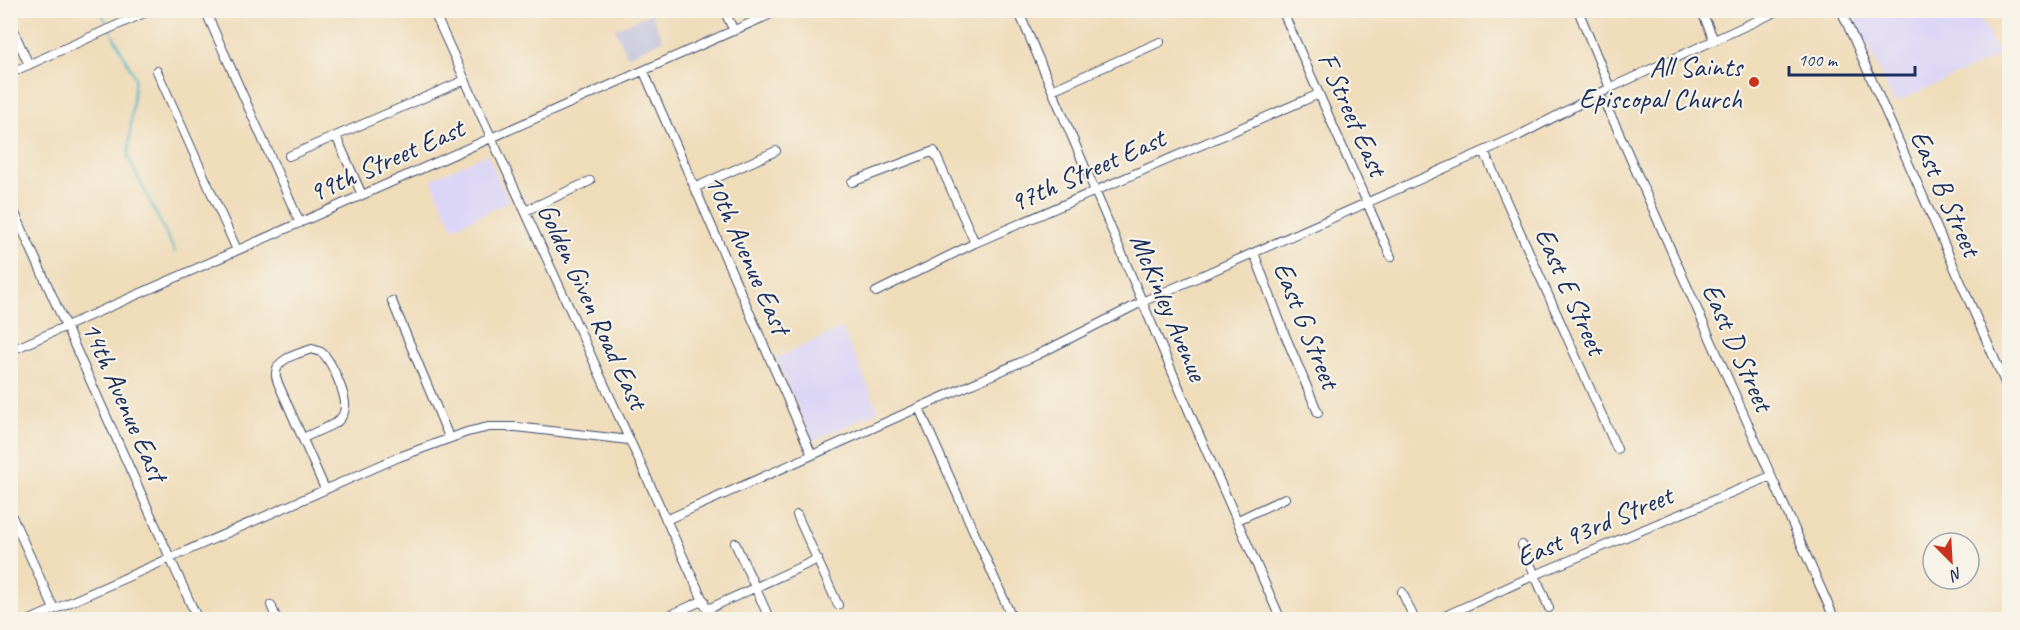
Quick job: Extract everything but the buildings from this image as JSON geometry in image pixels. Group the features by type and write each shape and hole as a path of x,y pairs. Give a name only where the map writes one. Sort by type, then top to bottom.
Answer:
{"street":[{"path":"10,73 151,10"},
{"path":"205,10 300,222"},
{"name":"Golden Given Road East","path":"433,10 712,620"},
{"path":"724,10 734,31"},
{"name":"99th Street East","path":"10,351 780,10"},
{"name":"McKinley Avenue","path":"1018,10 1142,303 1281,620"},
{"name":"F Street East","path":"1282,10 1391,257"},
{"path":"1578,10 1610,88"},
{"path":"1701,10 1714,40"},
{"path":"666,520 1037,355 1142,303 1518,136 1599,93 1780,10"},
{"name":"East B Street","path":"1841,10 2010,394"},
{"path":"10,23 29,65"},
{"path":"1052,90 1160,42"},
{"path":"157,70 237,250"},
{"name":"10th Avenue East","path":"644,72 812,455"},
{"path":"289,156 465,80"},
{"name":"East D Street","path":"1599,93 1616,126 1835,620"},
{"name":"97th Street East","path":"876,292 975,243 1319,94"},
{"path":"336,136 362,195"},
{"path":"694,188 776,151"},
{"path":"852,182 934,151 975,243"},
{"name":"East E Street","path":"1484,151 1617,450"},
{"path":"525,211 590,181"},
{"name":"14th Avenue East","path":"10,202 14,221 67,326 198,620"},
{"name":"East G Street","path":"1254,253 1281,326 1318,413"},
{"path":"392,301 449,437"},
{"path":"303,438 328,428 342,417 345,407 345,398 328,360 320,352 312,349 284,360 275,372 278,383 325,489"},
{"path":"919,408 1012,620"},
{"path":"30,620 325,489 449,437 489,427 516,427 629,440"},
{"name":"East 93rd Street","path":"1436,620 1535,575 1771,476"},
{"path":"1238,520 1285,498"},
{"path":"10,512 54,609"},
{"path":"797,515 838,605"},
{"path":"735,543 770,620"},
{"path":"1522,545 1549,608"},
{"path":"708,609 818,560"},
{"path":"1402,592 1415,620"},
{"path":"659,620 704,600"},
{"path":"271,605 277,620"}],"shaded area":[{"path":"1852,11 1978,11 1999,56 1894,103"},
{"path":"651,13 663,40 627,56 615,29"},
{"path":"487,154 509,202 453,228 431,179"},
{"path":"842,328 879,411 813,441 776,358"}],"waterway":[{"path":"100,10 135,77 128,157 175,252"}],"place":[{"name":"All Saints Episcopal Church","path":"1754,82"}]}
